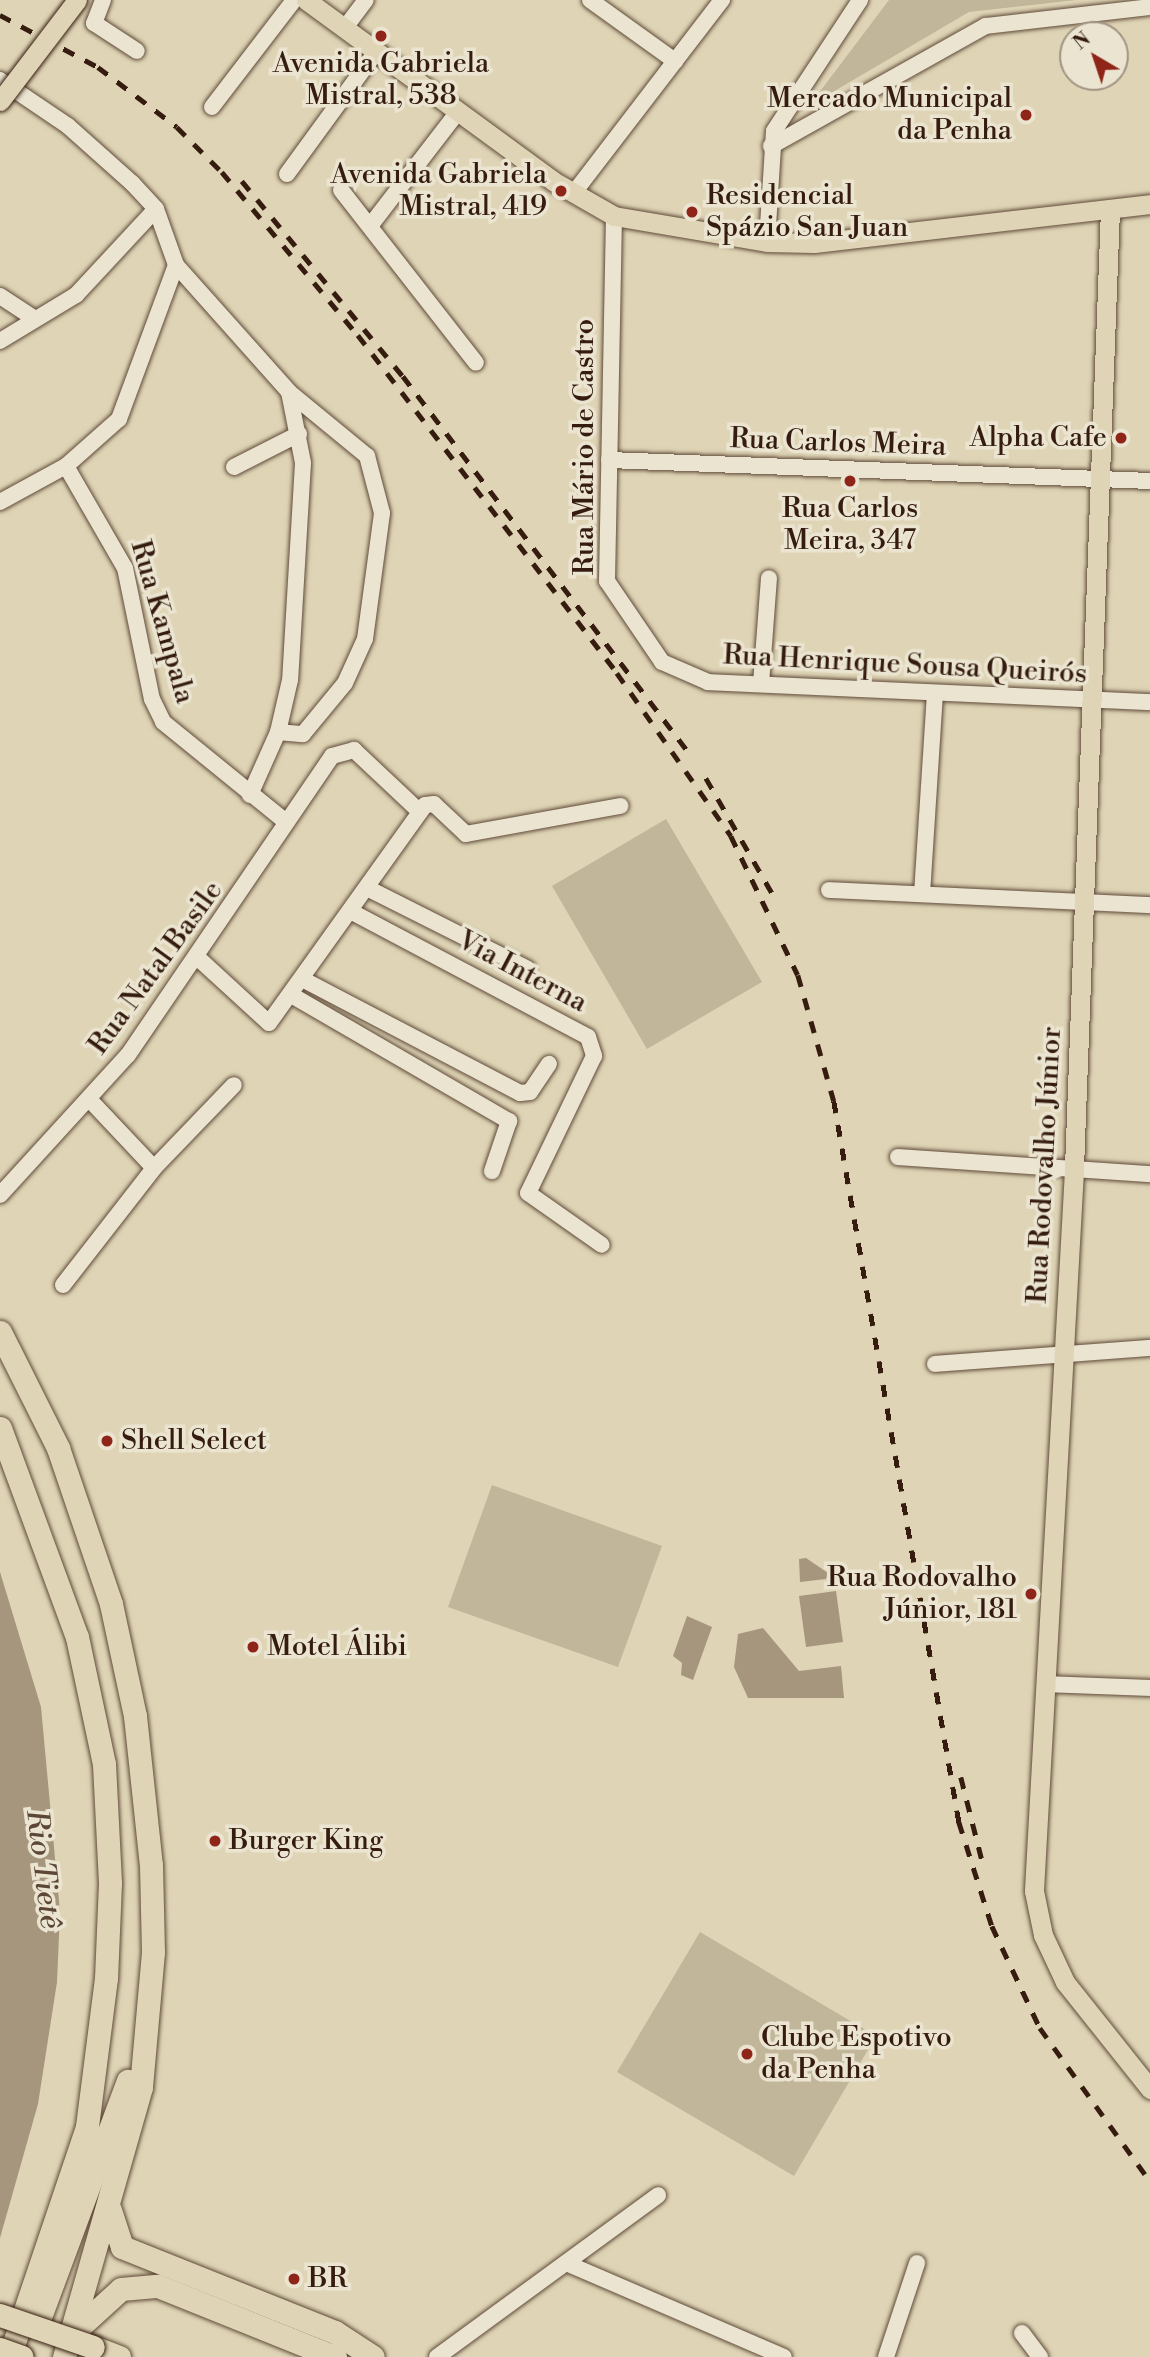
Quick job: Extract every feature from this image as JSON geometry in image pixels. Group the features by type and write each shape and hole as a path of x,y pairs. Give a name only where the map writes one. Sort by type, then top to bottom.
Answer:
{"highway":[{"path":"0,1332 58,1447 117,1625 149,1831 149,2034 109,2204 73,2334 64,2357"},
{"path":"0,1428 77,1637 104,1764 108,1857 107,1978 87,2127 36,2291 11,2352"},
{"path":"11,2352 47,2306 149,2034"},
{"path":"109,2204 122,2247 335,2332 373,2357"},
{"path":"73,2334 105,2298 139,2284 242,2317 335,2357"},
{"path":"0,2315 119,2357"}],"main road":[{"path":"0,101 77,0"},
{"path":"306,0 457,113 573,194 614,216 767,242 814,243 1150,204"},
{"name":"Rua Rodovalho Júnior","path":"1111,209 1074,1170 1034,1891 1043,1935 1065,1982 1150,2089"}],"street":[{"path":"103,0 94,23 137,51"},
{"path":"212,107 295,0"},
{"path":"344,29 366,0"},
{"path":"590,0 675,61"},
{"path":"573,194 723,0"},
{"path":"767,242 771,146 783,116 860,0"},
{"path":"771,146 986,26 1150,7"},
{"path":"287,174 376,52"},
{"path":"0,80 68,127 156,209 176,265 289,392 367,456 382,513 365,639 345,682 310,729 278,732"},
{"path":"370,226 457,113"},
{"path":"341,190 476,363"},
{"path":"0,341 104,272 156,209"},
{"name":"Rua Mário de Castro","path":"614,216 607,581 662,662"},
{"path":"0,502 66,466 119,419 176,265"},
{"path":"0,296 35,319"},
{"path":"250,795 278,732 290,680 302,545 299,435 289,392"},
{"path":"234,467 299,435"},
{"name":"Rua Carlos Meira","path":"609,460 1150,481"},
{"name":"Rua Kampala","path":"66,466 125,568 152,699 163,722 286,822"},
{"path":"761,684 769,578"},
{"name":"Rua Henrique Sousa Queirós","path":"662,662 690,679 1150,702"},
{"path":"922,894 935,693"},
{"name":"Rua Natal Basile","path":"0,1195 89,1099 198,958 332,756 354,750 418,810"},
{"path":"198,958 264,1022 277,1018 352,912 418,810 434,804 466,834 620,806"},
{"path":"367,888 528,969"},
{"path":"829,890 1150,905"},
{"name":"Via Interna","path":"352,912 594,1046 528,1193 602,1245"},
{"path":"304,980 520,1093 530,1092 549,1064"},
{"path":"293,996 509,1121 492,1171"},
{"path":"63,1285 154,1168 234,1085"},
{"path":"89,1099 154,1168"},
{"path":"898,1157 1150,1174"},
{"path":"935,1364 1150,1348"},
{"path":"1045,1684 1150,1688"},
{"path":"437,2357 659,2195"},
{"path":"566,2263 784,2357"},
{"path":"891,2355 917,2263"},
{"path":"1022,2333 1040,2357"}],"shaded area":[{"path":"889,0 1076,0 969,12 809,106"},
{"path":"666,819 762,982 647,1049 552,886"},
{"path":"492,1485 662,1546 618,1667 448,1607"},
{"name":"Clube Espotivo da Penha","path":"700,1932 876,2036 794,2176 617,2072"}],"water":[{"path":"806,1558 828,1573 826,1579 800,1582 799,1559"},
{"name":"Rio Tietê","path":"0,1572 41,1707 60,1912 57,1982 38,2104 0,2238"},
{"path":"836,1591 843,1642 806,1647 799,1596"},
{"path":"687,1616 712,1627 693,1680 681,1675 682,1663 673,1656"},
{"path":"763,1628 799,1671 841,1666 844,1698 748,1698 734,1667 738,1634"}],"railway":[{"path":"0,15 98,67 177,127 222,172 358,335 617,673 731,836 798,975 834,1101 959,1822 992,1926 1040,2028 1150,2181"},
{"path":"242,181 403,376 690,754"},
{"path":"706,778 772,893"},
{"path":"961,1777 984,1868"}],"place":[{"name":"Avenida Gabriela Mistral, 538","path":"381,36"},
{"name":"Mercado Municipal da Penha","path":"1026,115"},
{"name":"Avenida Gabriela Mistral, 419","path":"561,191"},
{"name":"Residencial Spázio San Juan","path":"692,212"},
{"name":"Alpha Cafe","path":"1121,438"},
{"name":"Rua Carlos Meira, 347","path":"850,481"},
{"name":"Shell Select","path":"107,1441"},
{"name":"Rua Rodovalho Júnior, 181","path":"1031,1594"},
{"name":"Motel Álibi","path":"253,1647"},
{"name":"Burger King","path":"215,1841"},
{"name":"Clube Espotivo da Penha","path":"747,2054"},
{"name":"BR","path":"294,2279"}]}
